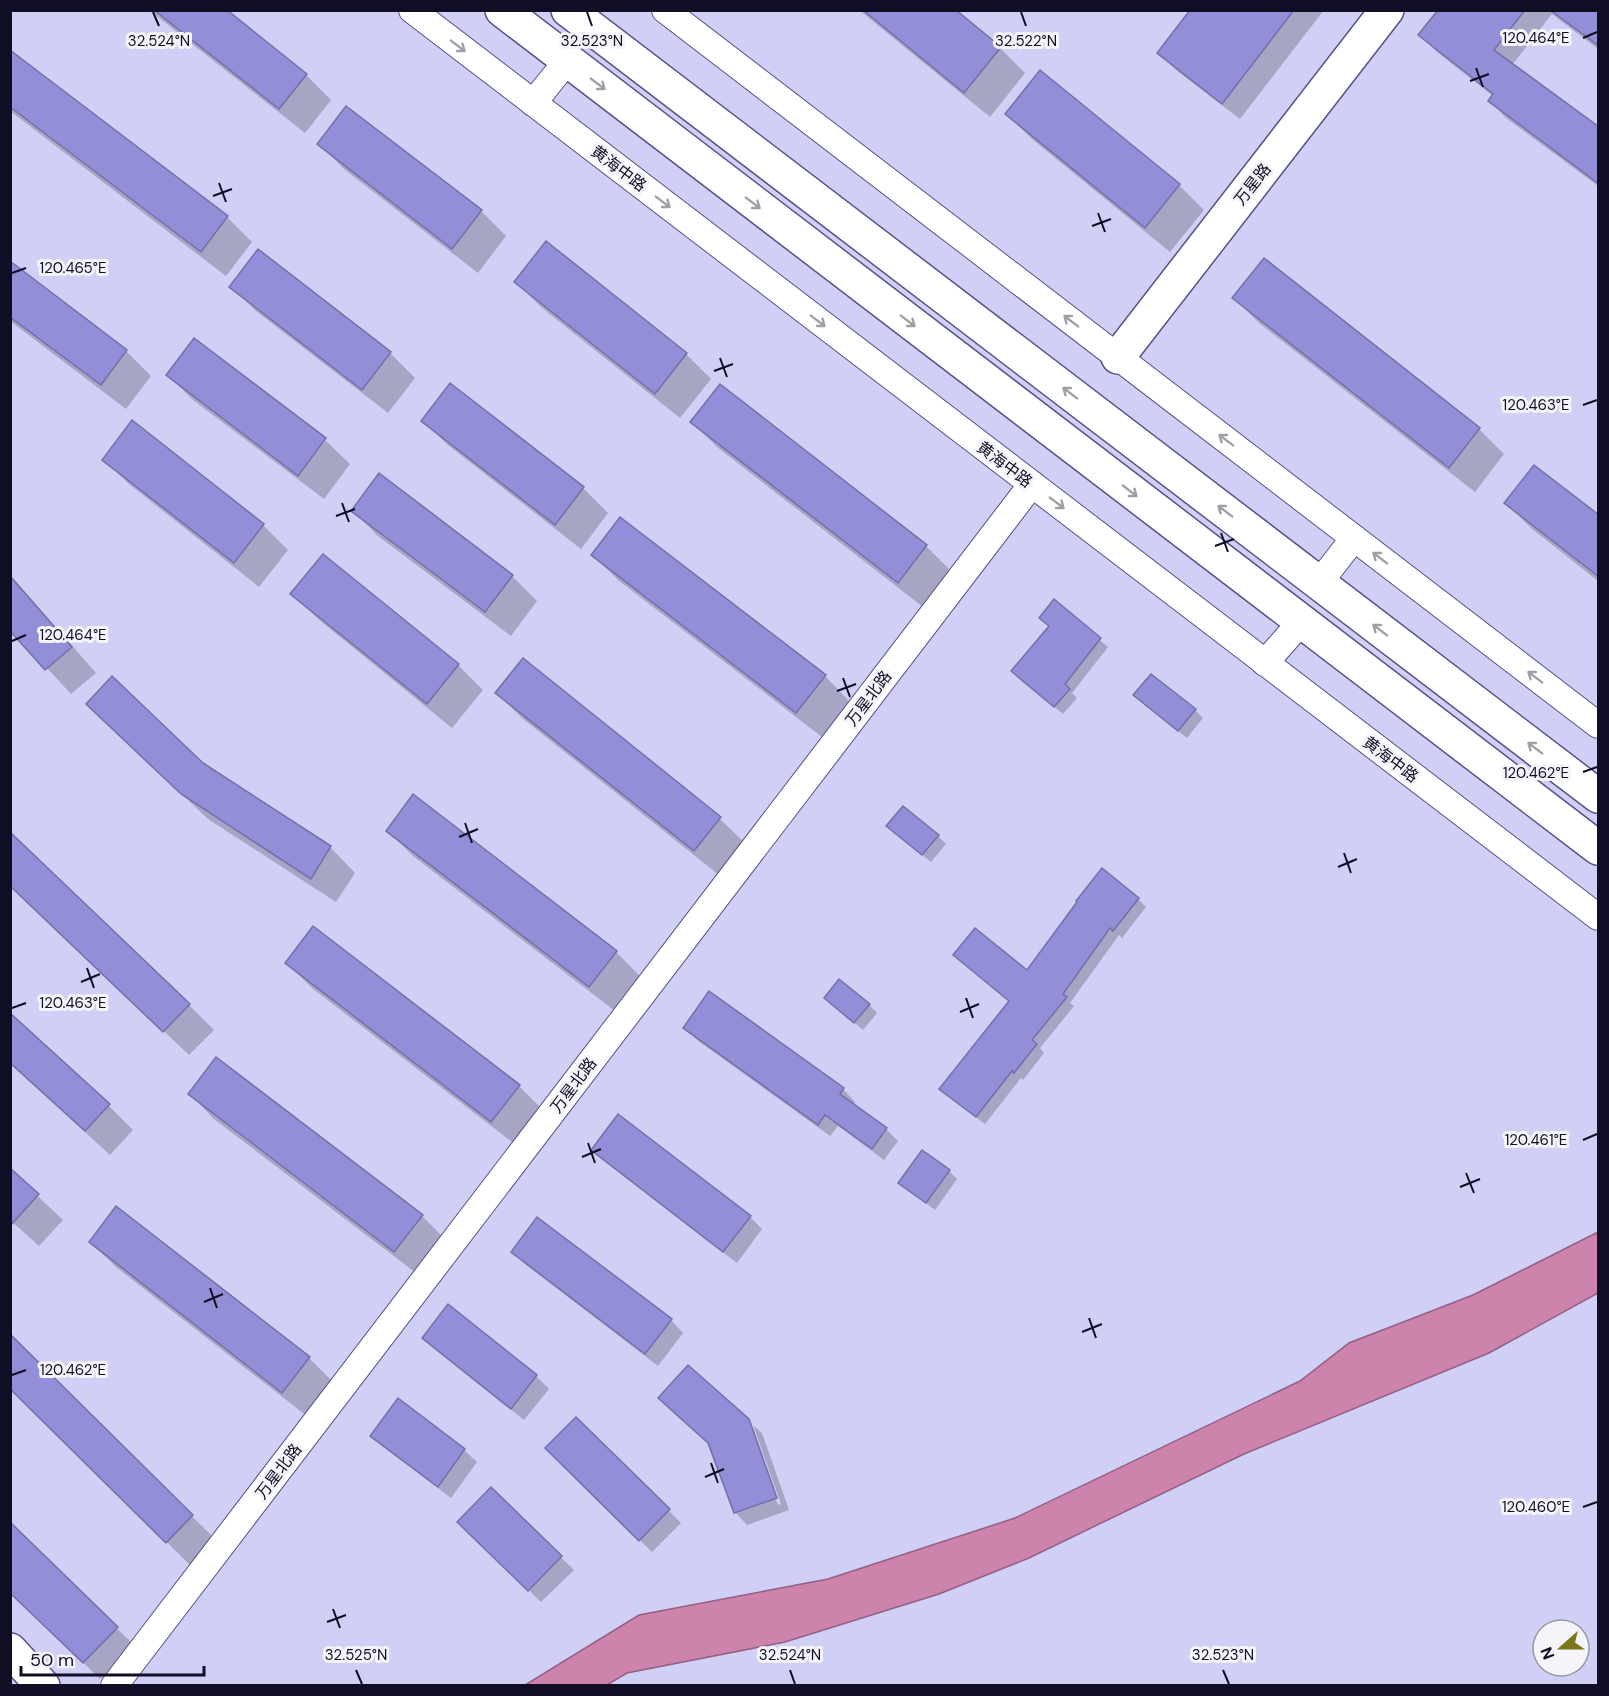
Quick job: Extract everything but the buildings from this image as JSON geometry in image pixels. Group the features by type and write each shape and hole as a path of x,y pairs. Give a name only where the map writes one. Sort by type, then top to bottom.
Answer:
{"street":[{"name":"黄海中路","path":"412,10 1599,917"},
{"path":"502,10 1599,848"},
{"path":"568,10 1599,796"},
{"path":"665,10 1599,725"},
{"name":"万星路","path":"1118,357 1387,10"},
{"path":"533,103 567,61"},
{"name":"万星北路","path":"114,1686 1032,484"},
{"path":"1319,583 1354,538"},
{"path":"1265,663 1301,622"},
{"path":"10,1650 43,1686"}],"shaded area":[{"path":"1598,1232 1598,1293 1489,1353 1244,1454 1029,1558 939,1594 785,1642 627,1673 607,1685 525,1685 639,1615 828,1579 1015,1518 1300,1381 1349,1343 1473,1295"}]}
